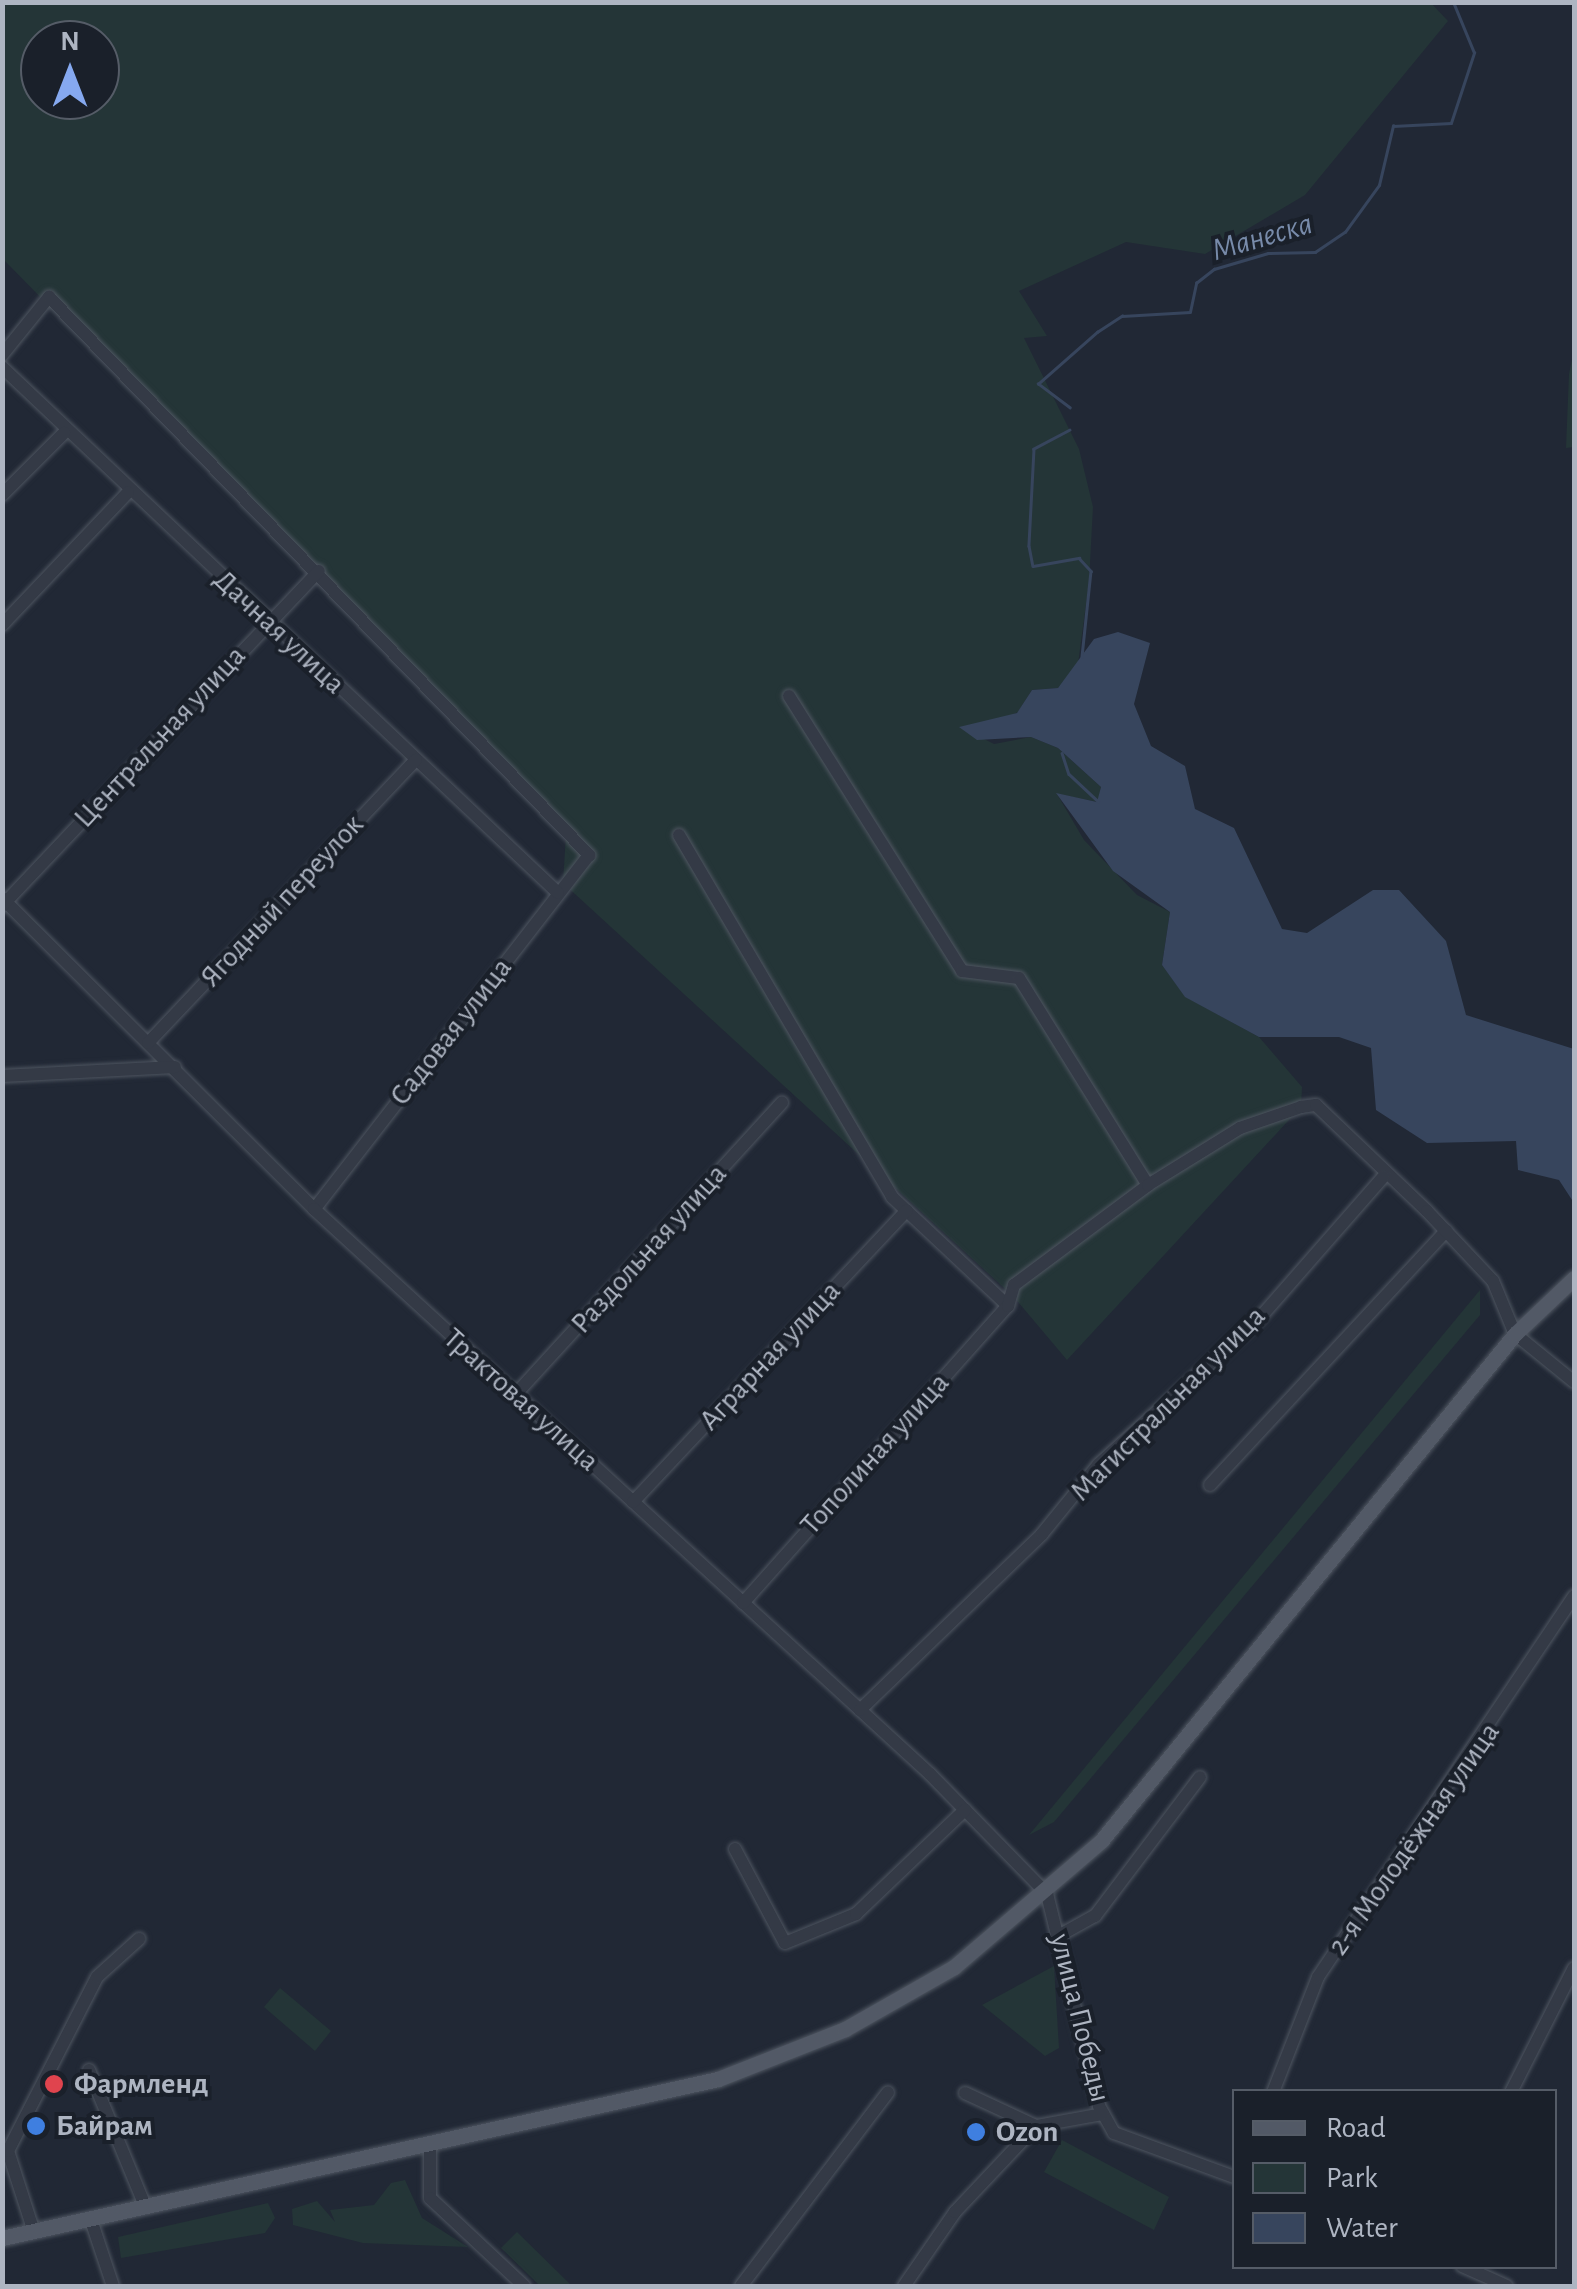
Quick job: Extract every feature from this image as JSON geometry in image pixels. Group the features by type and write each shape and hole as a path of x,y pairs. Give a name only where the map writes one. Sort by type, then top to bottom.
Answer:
{"main road":[{"path":"2,2238 430,2148 718,2079 846,2029 954,1967 1046,1894 1101,1841 1515,1334 1574,1278"}],"street":[{"path":"2,354 50,296 319,571"},
{"name":"Дачная улица","path":"2,367 64,432 558,893"},
{"path":"2,495 64,432"},
{"path":"2,625 128,492"},
{"name":"Центральная улица","path":"4,902 319,571"},
{"name":"Садовая улица","path":"314,1209 589,855 319,571"},
{"path":"790,696 962,971 1019,978 1148,1185"},
{"name":"Ягодный переулок","path":"148,1043 416,760"},
{"path":"679,835 906,1210 1008,1306"},
{"name":"Трактовая улица","path":"4,902 175,1067 314,1209 860,1710 1046,1894"},
{"path":"2,1076 175,1067"},
{"name":"Раздольная улица","path":"515,1396 782,1103"},
{"name":"Тополиная улица","path":"743,1603 1008,1306 1014,1286 1148,1185 1240,1128 1316,1105 1384,1176"},
{"path":"1384,1176 1446,1231 1493,1280 1515,1334 1574,1382"},
{"name":"Магистральная улица","path":"860,1710 1042,1534 1098,1466 1258,1320 1384,1176"},
{"name":"Аграрная улица","path":"633,1502 906,1210"},
{"path":"1210,1485 1446,1231"},
{"name":"2-я Молодёжная улица","path":"1274,2089 1318,1977 1574,1596"},
{"path":"1062,1934 1095,1916 1200,1777"},
{"path":"735,1850 784,1943 856,1914 965,1810"},
{"name":"улица Победы","path":"1046,1894 1062,1934 1103,2114 1114,2133 1232,2176"},
{"path":"34,2232 8,2151 97,1977 138,1939"},
{"path":"1514,2089 1574,1968"},
{"path":"89,2070 146,2208"},
{"path":"741,2286 888,2092"},
{"path":"965,2092 1036,2126 1103,2114"},
{"path":"904,2286 955,2212 1036,2126"},
{"path":"430,2148 430,2198 524,2286"},
{"path":"91,2220 113,2286"},
{"path":"1469,2269 1507,2286"}],"green space":[{"path":"1430,2 1448,21 1305,195 1205,254 1126,242 1019,291 1047,336 1024,338 1079,449 1093,507 1089,582 1078,664 1058,688 1032,690 1018,712 992,725 960,727 994,744 1031,737 1058,748 1101,787 1098,802 1057,794 1084,840 1137,895 1170,912 1162,965 1186,997 1259,1037 1302,1087 1301,1107 1067,1360 1014,1297 563,883 566,834 3,259 2,3"},
{"path":"1574,350 1574,447 1566,448 1569,374"},
{"path":"1480,1290 1480,1315 1054,1822 1029,1835"},
{"path":"1054,1966 1059,2048 1045,2056 982,2005"},
{"path":"280,1988 331,2031 315,2051 264,2007"},
{"path":"1062,2140 1169,2197 1154,2230 1044,2172"},
{"path":"405,2180 422,2218 468,2247 363,2243 293,2225 292,2209 317,2201 335,2222 330,2210 374,2205 391,2183"},
{"path":"268,2203 275,2218 265,2233 121,2258 118,2237"},
{"path":"517,2232 572,2286 540,2286 501,2248"}],"water":[{"path":"1118,632 1150,643 1134,704 1151,746 1185,766 1195,809 1234,828 1282,929 1307,933 1373,890 1399,890 1446,941 1466,1015 1574,1049 1574,1203 1559,1180 1518,1170 1516,1141 1427,1143 1376,1110 1371,1048 1339,1037 1259,1037 1185,997 1162,965 1170,912 1113,871 1056,793 1097,802 1101,787 1058,748 1031,737 977,740 959,727 1017,713 1032,690 1058,688 1094,639"}],"waterway":[{"name":"Манеска","path":"1070,408 1038,384 1097,332 1122,316 1190,312 1196,283 1214,269 1268,253 1315,252 1345,232 1379,185 1393,126 1451,123 1474,53 1453,2"},
{"name":"Манеска","path":"1070,430 1034,449 1029,546 1033,566 1079,558 1091,571 1082,657"},
{"name":"Манеска","path":"1062,753 1069,774 1098,801"}],"place":[{"name":"Фармленд","path":"54,2084"},
{"name":"Байрам","path":"36,2126"},
{"name":"Ozon","path":"976,2132"}]}
